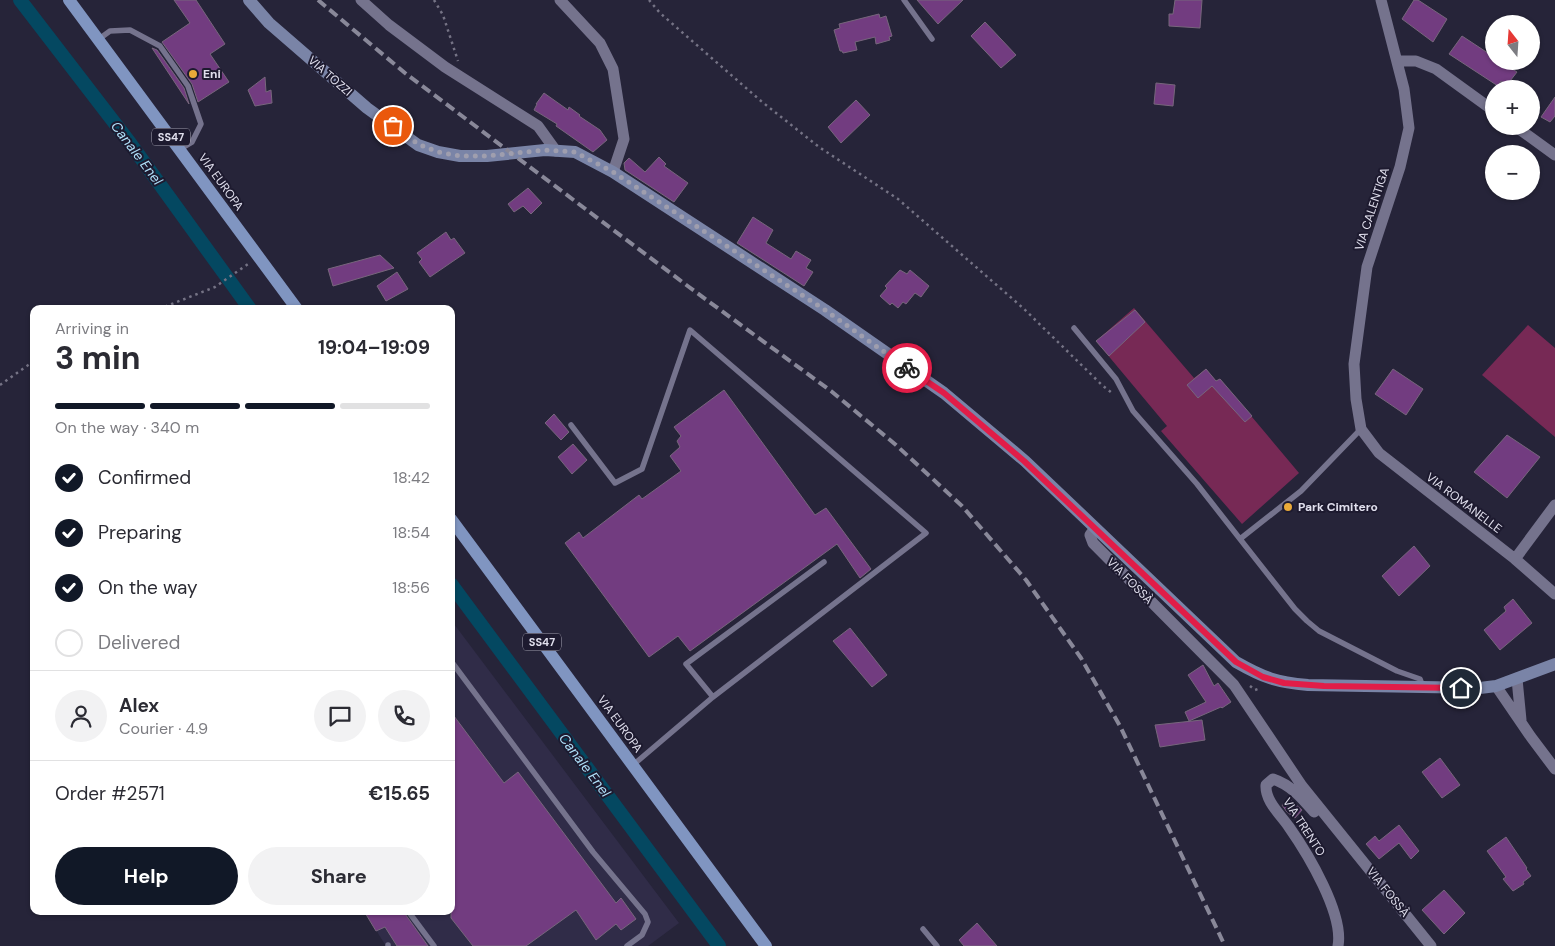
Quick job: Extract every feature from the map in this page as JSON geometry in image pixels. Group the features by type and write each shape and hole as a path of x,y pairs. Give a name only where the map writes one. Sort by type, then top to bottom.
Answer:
{"main road":[{"name":"VIA EUROPA","path":"69,0 294,305"},
{"name":"VIA TOZZI","path":"249,0 269,23 360,101 418,144 438,152 460,156 487,156 551,150"},
{"path":"551,150 575,152 613,172 825,310 944,393 1024,461 1236,662 1263,677 1284,683 1308,685 1480,688 1496,686 1554,664"},
{"name":"VIA EUROPA","path":"455,523 766,946"}],"street":[{"path":"361,0 388,25 445,67 538,126 551,150"},
{"path":"560,0 600,42 613,69 624,139 613,172"},
{"name":"VIA CALENTIGA","path":"1361,429 1356,399 1354,364 1367,267 1400,167 1409,128 1408,111 1398,61 1385,21 1381,0"},
{"path":"1398,61 1416,61 1436,70 1485,105"},
{"path":"1528,135 1555,155"},
{"name":"VIA ROMANELLE","path":"1361,429 1379,453 1515,559 1555,594"},
{"path":"1515,559 1555,505"},
{"name":"VIA FOSSÀ","path":"1095,528 1090,536 1093,543 1234,685 1302,786 1431,946"},
{"path":"1517,679 1521,722"},
{"path":"1496,686 1555,769"},
{"name":"VIA TRENTO","path":"1338,946 1340,938 1335,912 1291,829 1266,794 1266,785 1273,780 1282,782 1296,791 1342,845 1358,856"}],"lane":[{"path":"904,0 932,39"},
{"path":"99,40 110,31 130,30 160,46 188,86 202,124 192,142 180,149"},
{"path":"1074,328 1116,379 1138,417 1197,484 1295,609 1319,630 1398,671 1420,680 1423,687"},
{"path":"571,425 614,483 642,469 690,330 926,533 713,697 633,765"},
{"path":"1240,539 1301,491 1361,429"},
{"path":"713,697 686,664 824,562"},
{"path":"455,666 593,852 645,914 648,922 642,935 627,946"},
{"path":"411,915 434,946"},
{"path":"922,929 937,946"}],"path":[{"path":"434,0 443,15 464,79"},
{"path":"649,0 660,13 761,101 819,147 898,199 1024,308 1102,385 1129,404"},
{"path":"169,305 214,287 246,265"},
{"path":"0,385 30,364"}],"shaded area":[{"path":"1134,308 1194,378 1206,369 1216,381 1220,379 1299,473 1242,524 1161,431 1167,426 1096,341"},
{"path":"1528,325 1555,348 1555,437 1482,375"},
{"path":"455,625 679,923 648,946 386,946 369,915 455,915"}],"building":[{"path":"174,0 196,0 225,44 210,54 229,82 198,102 192,84 162,42 190,23"},
{"path":"917,0 963,0 938,24"},
{"path":"1175,0 1202,0 1200,28 1169,26 1169,14 1173,14"},
{"path":"1414,0 1418,0 1447,19 1433,42 1402,19"},
{"path":"879,14 880,18 886,16 892,36 889,37 890,40 876,44 875,37 855,42 857,50 843,53 840,51 834,30 840,28 839,24"},
{"path":"985,22 1016,55 1001,68 971,36"},
{"path":"1462,36 1485,51 1485,70 1514,70 1517,72 1511,80 1489,80 1449,54"},
{"path":"152,48 157,50 184,88 189,104"},
{"path":"265,77 266,92 271,90 272,103 255,106 248,90"},
{"path":"1156,83 1175,85 1173,106 1154,104"},
{"path":"544,93 568,110 569,107 580,115 600,130 607,140 593,152 556,126 557,124 534,110"},
{"path":"1555,97 1555,116 1550,122 1541,117"},
{"path":"856,100 870,115 841,143 828,127"},
{"path":"659,157 666,164 664,166 688,183 674,202 625,170 624,163 629,158 645,172"},
{"path":"528,188 542,203 531,214 523,206 514,212 508,204"},
{"path":"753,217 773,230 766,243 791,259 796,251 811,260 806,268 813,272 804,286 737,243"},
{"path":"446,232 451,240 454,238 465,253 430,277 419,262 422,259 417,253"},
{"path":"380,255 394,268 333,286 328,269"},
{"path":"900,270 907,274 910,270 929,286 921,297 915,293 906,304 903,302 898,308 892,303 890,305 880,296 887,288 885,286"},
{"path":"397,272 408,289 386,301 377,286"},
{"path":"1135,310 1145,322 1109,356 1096,341"},
{"path":"1206,369 1216,381 1220,379 1252,416 1245,422 1212,386 1198,398 1187,385"},
{"path":"1393,369 1423,389 1406,415 1375,394"},
{"path":"724,390 815,515 826,508 871,569 860,578 837,544 690,651 678,636 649,657 565,543 579,532 583,538 639,495 642,499 681,471 670,456 680,447 677,441 681,436 674,427"},
{"path":"554,414 569,432 561,440 545,423"},
{"path":"1507,435 1540,457 1507,498 1474,472"},
{"path":"573,444 587,460 572,474 558,457"},
{"path":"1414,546 1430,566 1399,596 1382,576"},
{"path":"1513,599 1532,623 1500,650 1484,630 1506,611 1504,607"},
{"path":"850,628 887,675 872,687 833,641"},
{"path":"1203,665 1214,686 1218,683 1231,702 1222,708 1189,721 1185,712 1206,702 1188,675"},
{"path":"455,717 504,783 518,772 616,903 621,898 636,919 621,930 616,924 596,940 576,910 526,946 473,946 451,918 451,915 455,915"},
{"path":"1202,720 1205,740 1160,747 1155,725"},
{"path":"1440,758 1460,785 1442,798 1422,772"},
{"path":"1288,798 1302,810 1295,818 1282,805"},
{"path":"1399,825 1419,851 1411,859 1399,843 1379,859 1366,844 1375,836 1379,841"},
{"path":"1506,837 1531,876 1523,882 1524,884 1513,891 1503,879 1506,877 1487,851"},
{"path":"1444,890 1465,913 1444,934 1422,910"},
{"path":"366,915 406,915 428,946 397,946 385,927 376,931"},
{"path":"977,923 997,946 964,946 959,940"}],"waterway":[{"name":"Canale Enel","path":"20,0 130,143 247,305"},
{"name":"Canale Enel","path":"455,589 719,946"}],"railway":[{"path":"318,0 405,73 689,287 831,391 896,445 962,506 1026,580 1081,658 1120,726 1225,946"}],"way so far":[{"path":"393,126 418,144 438,152 460,156 487,156 545,150 575,152 613,172 825,310 907,368"}],"place":[{"name":"Eni","path":"193,74"},
{"name":"Park Cimitero","path":"1288,507"}],"route":[{"path":"907,368 944,393 1024,461 1236,662 1263,677 1284,683 1324,686 1461,688"}]}
